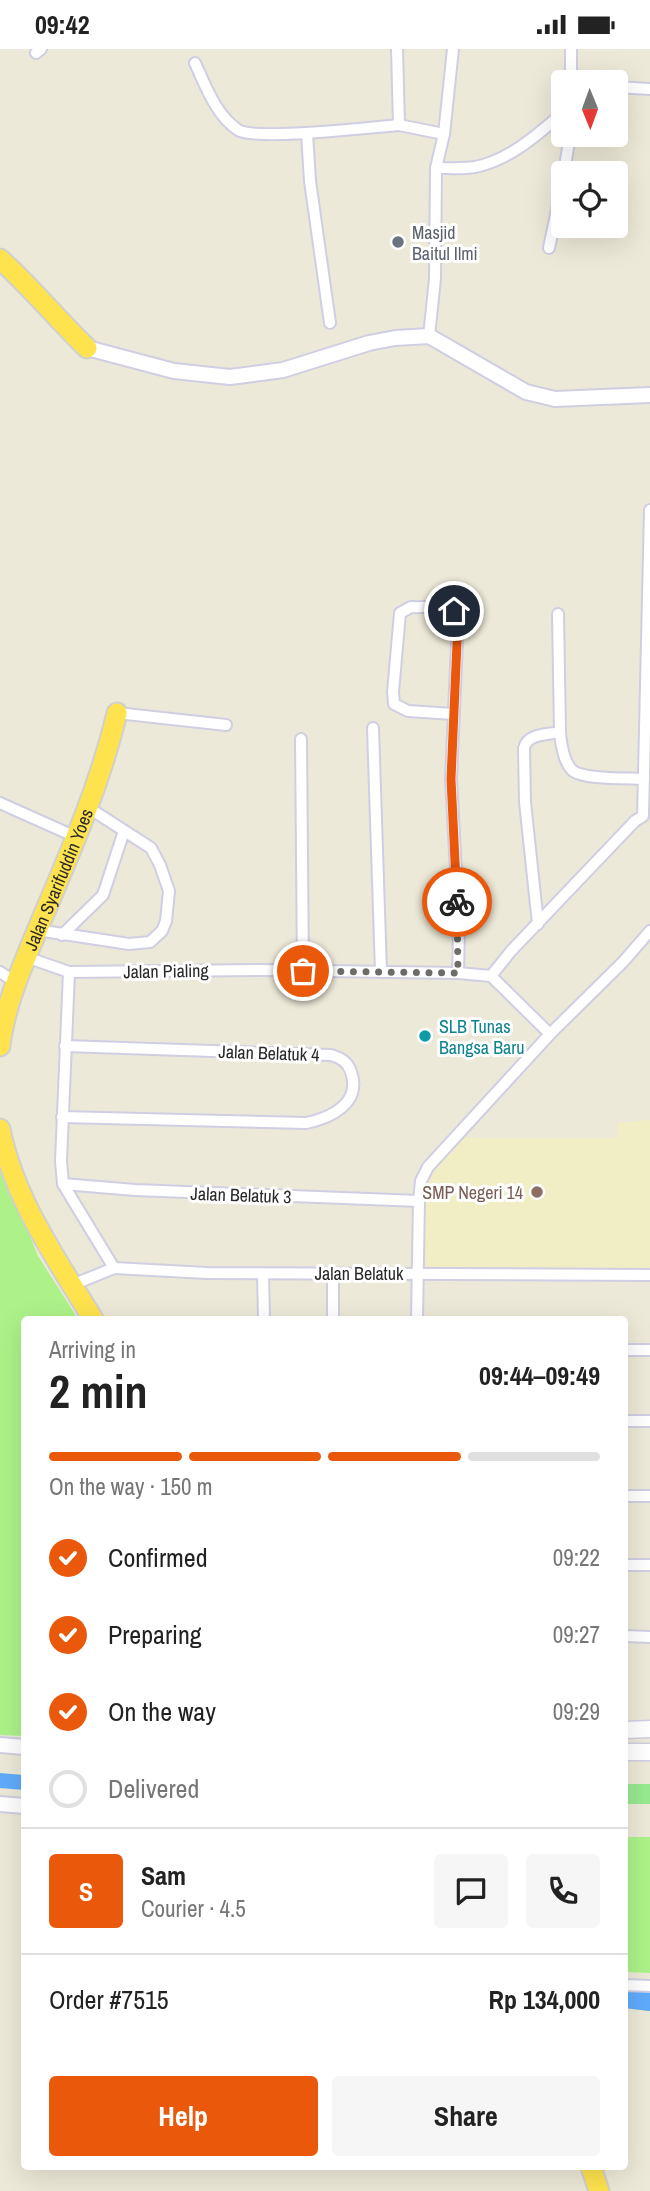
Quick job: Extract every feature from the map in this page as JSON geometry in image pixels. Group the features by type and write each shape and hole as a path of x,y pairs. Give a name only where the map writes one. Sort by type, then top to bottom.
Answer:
{"highway":[{"path":"0,259 33,289 50,311 87,348"},
{"name":"Jalan Syarifuddin Yoes","path":"0,1047 3,1017 89,808 105,762 117,713"},
{"path":"0,1129 19,1190 91,1316"},
{"path":"592,2170 599,2191"}],"main road":[{"path":"628,1730 650,1730"},
{"path":"628,1752 650,1752"}],"street":[{"path":"397,49 399,125"},
{"path":"429,336 435,279 436,168 444,134 453,49"},
{"path":"571,49 571,70"},
{"path":"195,63 224,118 241,132 260,135 307,133 399,125 444,134"},
{"path":"628,88 650,89"},
{"path":"436,168 475,167 504,156 551,123"},
{"path":"307,133 310,181 330,323"},
{"path":"549,248 551,238"},
{"path":"87,348 174,371 230,377 283,370 382,340 429,336 526,392 540,397 555,399 650,395"},
{"path":"550,1034 491,976 635,821 643,816 650,510"},
{"path":"453,714 400,709 394,704 400,613 411,607 447,608 454,611 458,620 451,779 459,927 458,973"},
{"path":"558,614 559,732 569,768 576,773 644,779"},
{"path":"117,713 226,725"},
{"path":"373,728 381,972"},
{"path":"538,924 525,801 524,748 525,741 530,737 559,732"},
{"path":"301,739 303,971"},
{"path":"0,803 76,837"},
{"path":"37,930 129,944 150,942 162,931 166,921 169,891 151,848 89,808"},
{"path":"62,935 103,895 124,831"},
{"path":"417,1316 419,1201 421,1181 428,1167 550,1034 623,962 650,931"},
{"name":"Jalan Pialing","path":"26,957 69,972 303,971 458,973 491,976"},
{"path":"0,972 18,984"},
{"path":"69,972 62,1117 63,1184 114,1268"},
{"name":"Jalan Belatuk 4","path":"62,1117 306,1123 324,1120 341,1109 352,1097 354,1079 349,1066 341,1058 331,1055 65,1046"},
{"name":"Jalan Belatuk 3","path":"63,1184 148,1191 419,1201"},
{"name":"Jalan Belatuk","path":"72,1285 114,1268 263,1274 650,1275"},
{"path":"333,1273 333,1316"},
{"path":"263,1274 264,1316"},
{"path":"628,1350 650,1350"},
{"path":"628,1421 650,1421"},
{"path":"628,1496 650,1496"},
{"path":"628,1565 650,1565"},
{"path":"628,1636 650,1637"},
{"path":"0,1745 21,1747"},
{"path":"0,1804 21,1806"},
{"path":"628,1985 650,1986"}],"shaded area":[{"name":"SMP Negeri 14","path":"650,1120 650,1271 422,1267 423,1201 428,1167 454,1138 618,1138 618,1123"}],"green space":[{"path":"0,1162 38,1256 76,1316 21,1316 21,1736 0,1735"},
{"path":"628,1784 650,1784 650,1804 628,1804"},
{"path":"628,1837 650,1837 650,1973 628,1972"}],"water":[{"path":"0,1773 21,1775 21,1790 0,1788"}],"waterway":[{"path":"628,1996 650,1999"}],"way so far":[{"path":"303,971 458,973 457,902"}],"place":[{"name":"Masjid Baitul Ilmi","path":"398,242"},
{"name":"SLB Tunas Bangsa Baru","path":"425,1036"},
{"name":"SMP Negeri 14","path":"537,1192"}],"route":[{"path":"454,611 458,620 451,779 457,902"}]}
